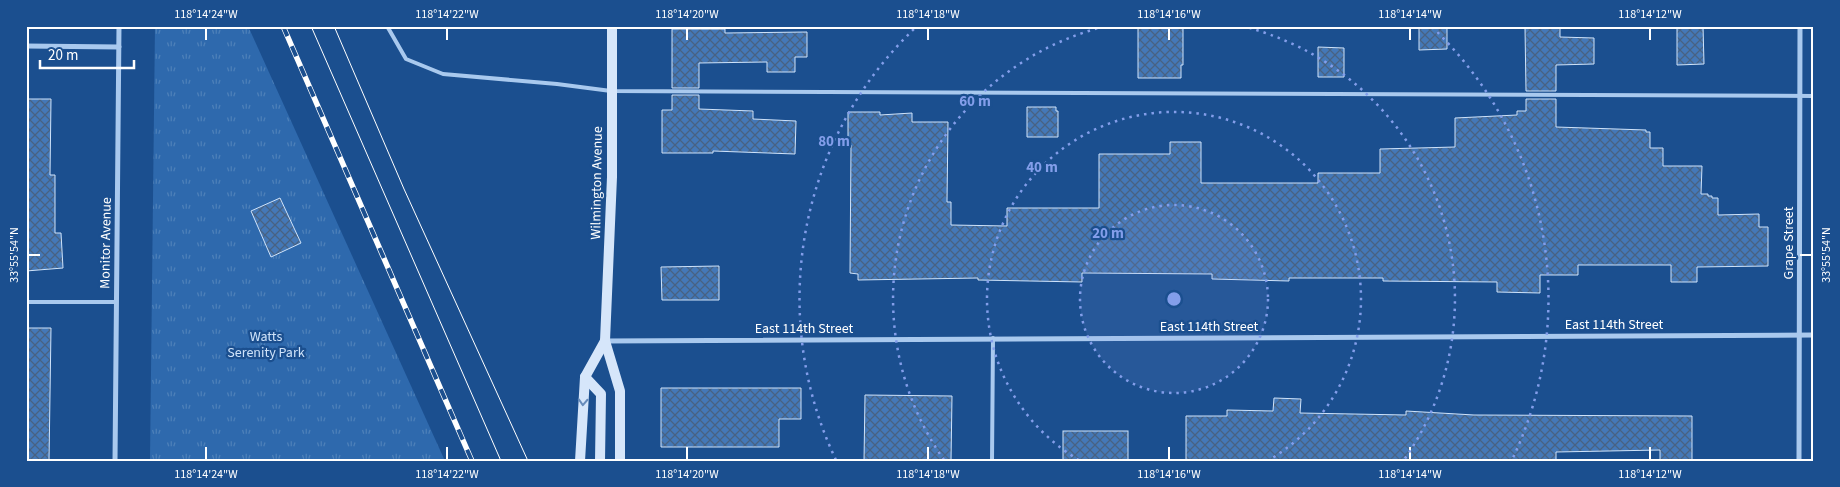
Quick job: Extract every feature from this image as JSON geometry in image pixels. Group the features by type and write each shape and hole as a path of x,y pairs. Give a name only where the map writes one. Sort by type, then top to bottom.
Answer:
{"main road":[{"name":"Wilmington Avenue","path":"612,26 612,177 605,340 620,391 620,461"},
{"name":"Wilmington Avenue","path":"580,461 585,377 605,340"},
{"path":"585,377 601,394 600,461"}],"street":[{"name":"Monitor Avenue","path":"115,461 119,26"},
{"name":"Grape Street","path":"1799,461 1800,26"},
{"path":"26,46 119,47"},
{"name":"East 114th Street","path":"605,340 1814,334"}],"lane":[{"path":"387,26 406,59 442,74 557,84 611,91 1814,96"},
{"path":"26,302 116,302"},
{"path":"992,461 993,338"}],"green space":[{"name":"Watts Serenity Park","path":"155,26 248,26 445,461 150,461"}],"building":[{"path":"1138,26 1183,26 1181,78 1138,78"},
{"path":"1419,26 1447,26 1447,49 1419,50"},
{"path":"1677,26 1703,26 1704,64 1677,65"},
{"path":"1560,27 1560,37 1594,38 1594,64 1556,65 1556,91 1526,91 1525,28"},
{"path":"672,29 725,29 725,33 807,32 807,57 795,57 795,72 767,72 767,62 699,63 699,88 672,88"},
{"path":"1318,47 1344,48 1344,77 1318,77"},
{"path":"672,95 699,95 699,109 753,111 753,119 796,121 795,154 713,151 713,153 662,153 662,110 672,110"},
{"path":"26,99 51,99 50,175 55,175 55,233 61,233 63,268 26,271"},
{"path":"1526,99 1556,99 1556,127 1646,130 1646,132 1650,132 1650,148 1663,148 1663,166 1702,166 1701,194 1708,194 1712,198 1718,198 1718,215 1759,214 1759,227 1768,227 1768,266 1697,267 1697,282 1671,282 1671,265 1578,265 1578,275 1540,275 1540,293 1497,292 1497,282 1383,281 1383,278 1289,278 1289,281 1212,279 1212,274 1082,273 1082,282 978,280 978,278 858,280 858,274 850,273 851,145 848,145 848,112 880,112 880,115 912,113 912,122 948,122 947,202 951,202 951,225 1007,226 1007,208 1099,208 1099,154 1170,154 1170,142 1201,142 1201,183 1318,183 1318,173 1380,173 1380,149 1455,147 1455,118 1517,115 1517,111 1526,111"},
{"path":"1027,107 1056,107 1056,111 1058,111 1058,137 1027,137"},
{"path":"280,198 301,243 271,257 251,211"},
{"path":"719,266 719,300 662,300 661,267"},
{"path":"26,328 51,328 49,461 26,461"},
{"path":"661,388 801,388 801,419 779,419 779,447 661,447"},
{"path":"865,395 952,396 951,461 864,461"},
{"path":"1274,398 1301,399 1300,413 1406,415 1406,411 1474,415 1692,416 1692,461 1660,461 1660,450 1556,452 1556,461 1186,461 1186,416 1227,416 1227,410 1273,411"},
{"path":"1063,431 1128,431 1128,461 1063,461"}],"tram line":[{"path":"311,26 501,461"},
{"path":"334,26 404,189 528,461"}],"railway":[{"path":"283,26 472,461"}]}
